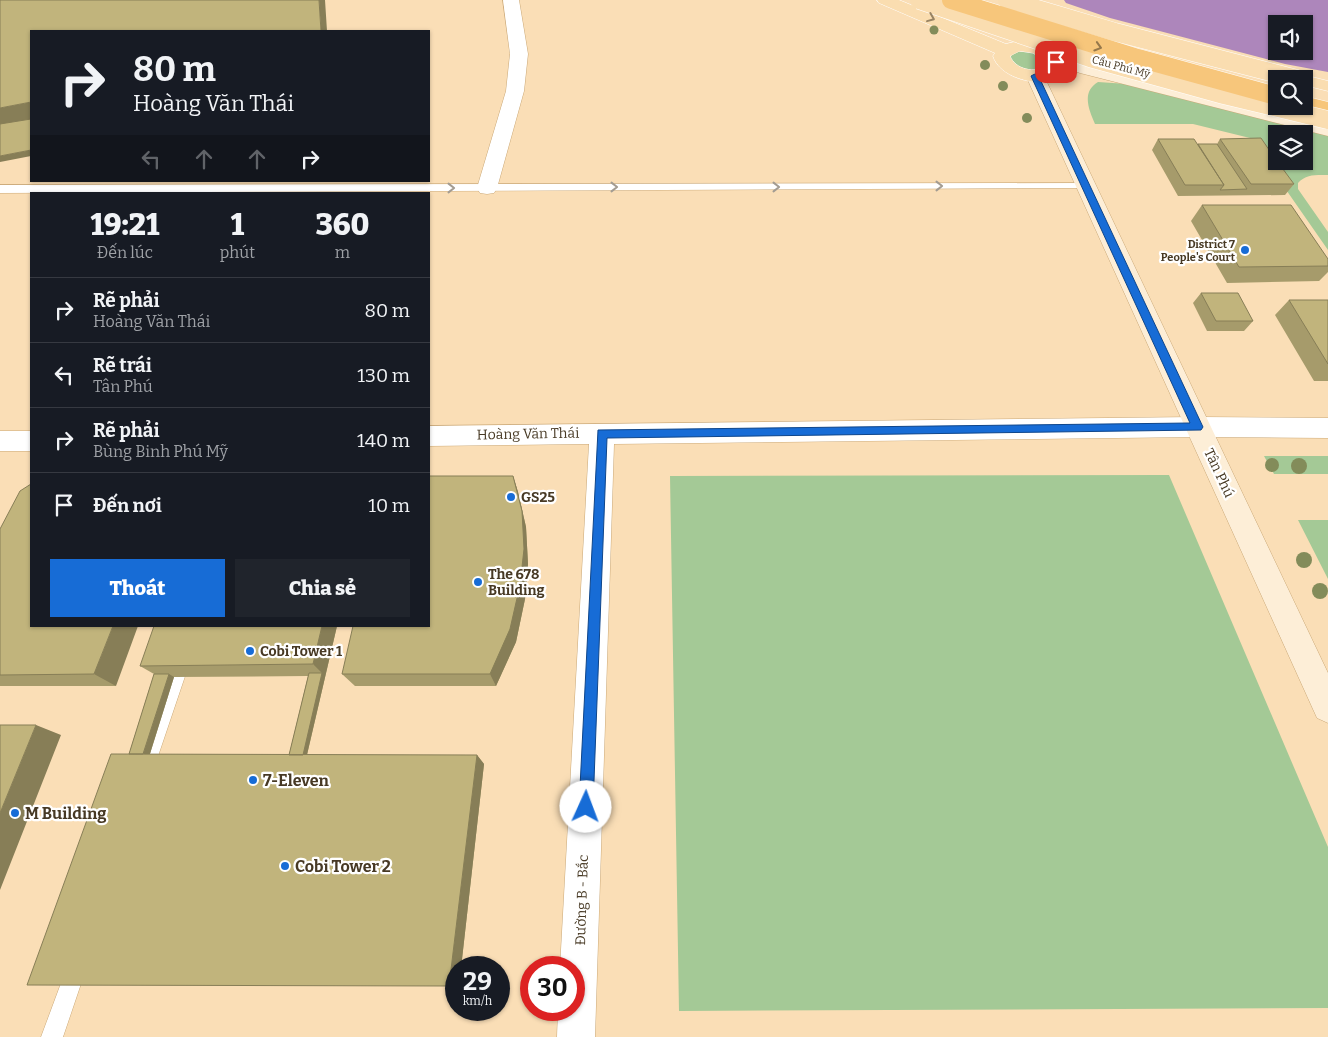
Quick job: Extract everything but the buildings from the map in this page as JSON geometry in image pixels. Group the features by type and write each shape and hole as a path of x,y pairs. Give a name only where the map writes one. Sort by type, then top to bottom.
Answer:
{"highway":[{"name":"Cầu Phú Mỹ","path":"951,0 1146,61 1268,94"},
{"name":"Cầu Phú Mỹ","path":"992,0 1138,45 1268,78"},
{"path":"1313,88 1328,92"},
{"path":"1313,104 1328,108"}],"main road":[{"path":"885,0 1004,50 1026,46 1048,54 1057,66 1055,70 1044,75 1035,76 1016,72 1003,64 1000,59 1004,50"},
{"name":"Cầu Phú Mỹ","path":"919,0 1090,58 1224,95 1328,120"},
{"path":"1007,0 1145,41 1268,72"},
{"path":"1042,0 1052,17 1053,34 1048,54"},
{"path":"1313,82 1328,86"}],"street":[{"path":"487,188 515,91 519,54 511,0"},
{"path":"1048,54 1105,74 1328,130"},
{"name":"Tân Phú","path":"1035,76 1328,707"},
{"name":"Hoàng Văn Thái","path":"430,436 1198,427 1328,428"},
{"name":"Đường B - Bắc","path":"576,1037 602,433"}],"lane":[{"path":"0,189 1085,186"},
{"path":"136,794 194,627"},
{"path":"52,1037 81,953"}],"green space":[{"path":"1016,52 1029,52 1041,57 1045,64 1044,67 1031,70 1015,66 1010,57"},
{"path":"1098,82 1127,84 1285,125 1268,125 1268,164 1250,138 1193,124 1095,124 1088,102 1090,91"},
{"path":"1313,132 1328,136 1328,175 1304,178 1298,183 1298,189 1328,232 1328,250 1272,170 1313,170"},
{"path":"1264,456 1328,456 1328,474 1274,474"},
{"path":"1169,475 1328,847 1328,1008 679,1011 670,476"},
{"path":"1298,520 1328,520 1328,579"}],"shaded area":[{"path":"1064,0 1328,0 1328,72 1270,60 1313,60 1313,15 1268,15 1268,60 1110,18 1066,3"}],"place":[{"name":"District 7 People's Court","path":"1245,250"},
{"name":"GS25","path":"511,497"},
{"name":"The 678 Building","path":"478,582"},
{"name":"Cobi Tower 1","path":"250,651"},
{"name":"7-Eleven","path":"253,780"},
{"name":"M Building","path":"15,813"},
{"name":"Cobi Tower 2","path":"285,866"}],"route":[{"path":"586,807 602,433 1198,427 1035,76 1044,75 1055,70 1056,62"}]}
